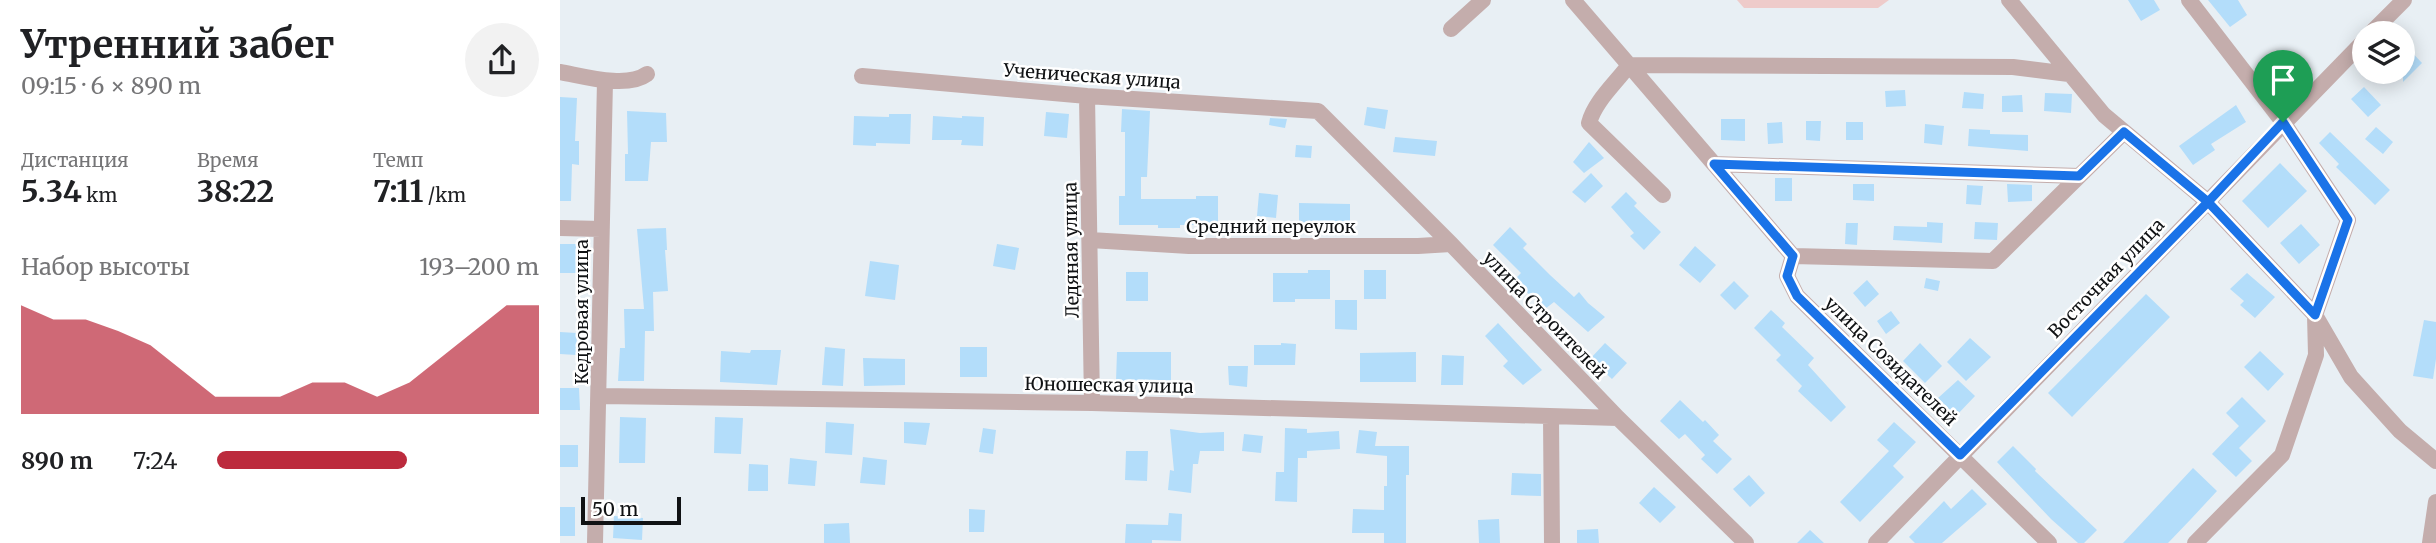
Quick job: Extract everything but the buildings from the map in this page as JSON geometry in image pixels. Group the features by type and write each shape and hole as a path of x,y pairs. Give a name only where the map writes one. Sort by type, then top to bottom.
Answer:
{"street":[{"path":"1451,29 1483,0"},
{"path":"1573,0 1793,256 1993,261 2124,132"},
{"path":"2009,0 2104,115 2208,202 2315,315 2351,377 2400,431 2436,461"},
{"path":"2189,0 2283,122 2348,220 2315,315 2316,355 2282,455 2195,543"},
{"path":"2380,21 2393,4"},
{"name":"Восточная улица","path":"1876,543 2352,53"},
{"path":"1629,65 2013,67 2069,74"},
{"path":"1629,65 1593,109 1588,122 1663,194"},
{"path":"560,72 605,80 640,79 647,74"},
{"name":"Ученическая улица","path":"862,76 1087,96 1318,111"},
{"name":"Кедровая улица","path":"595,543 605,80"},
{"name":"Ледяная улица","path":"1087,96 1092,403"},
{"name":"улица Строителей","path":"1318,111 1451,244 1618,418 1746,543"},
{"path":"1714,164 2079,176"},
{"path":"560,228 601,229"},
{"name":"Средний переулок","path":"1090,240 1189,246 1451,244"},
{"name":"улица Созидателей","path":"1793,256 1787,276 1797,296 2049,543"},
{"name":"Юношеская улица","path":"600,396 1092,403 1618,418"},
{"path":"1551,416 1552,543"},
{"path":"2430,543 2436,502"}],"shaded area":[{"path":"1737,0 1889,0 1878,8 1744,8"}],"route":[{"path":"2283,122 2208,202 2124,132 2079,176 1714,164 1793,256 1787,276 1797,296 1960,455 2208,202 2315,315 2348,220 2283,122"}]}
